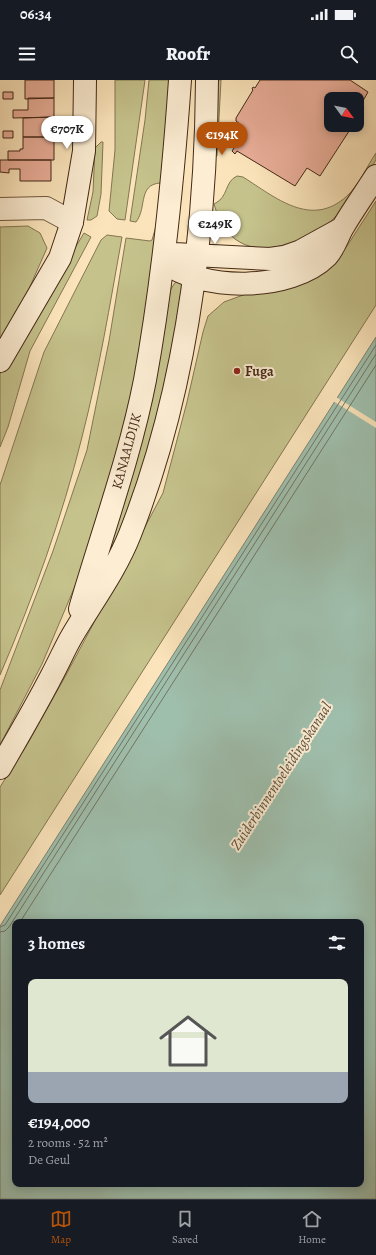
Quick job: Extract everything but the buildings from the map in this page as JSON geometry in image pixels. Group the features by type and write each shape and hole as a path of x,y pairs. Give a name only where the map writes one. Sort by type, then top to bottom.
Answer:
{"main road":[{"path":"0,361 60,258 72,222 84,152 85,80"},
{"name":"KANAALDIJK","path":"71,637 118,482 145,381 172,194 180,80"},
{"name":"KANAALDIJK","path":"0,768 52,675 71,637 112,572 130,535 145,493 177,380 196,266 204,174 207,80"},
{"path":"163,262 174,254 196,266 284,257 301,251 342,229 376,176"},
{"path":"0,209 46,208 72,222"}],"shaded area":[{"path":"115,80 145,80 125,220 117,219 109,211 115,150"},
{"path":"149,80 174,80 166,183 157,183 150,186 146,191 140,216 136,222 130,221 145,120"},
{"path":"213,80 221,80 217,156 212,156"},
{"path":"103,142 101,194 97,216 91,220 87,220 93,192 95,148"},
{"path":"376,153 376,160 359,187 339,213 318,232 308,237 282,246 269,248 245,245 235,239 226,230 219,219 214,204 222,198 230,182 237,176 243,177 280,201 307,210 320,210 334,205 351,192"},
{"path":"164,199 129,418 89,553 42,664 0,745 0,690 53,551 87,450 109,341 126,238 152,240"},
{"path":"376,201 376,305 0,895 0,787 28,743 66,675 163,493 208,316 224,302 338,257 347,246"},
{"path":"28,226 40,233 47,248 13,325 0,345 0,227"},
{"path":"84,233 91,237 30,351 8,427 0,447 0,374"},
{"path":"107,235 122,237 104,337 88,412 74,467 46,558 0,675 0,485 44,352 101,240"},
{"path":"181,278 184,278 178,335 141,478 116,539 114,542 111,542 168,294 174,284"}],"water":[{"name":"Zuiderbinnentoeleidingskanaal","path":"376,337 376,1199 0,1199 0,926"}],"pier":[{"path":"336,397 376,422 376,428 333,401"}],"place":[{"name":"Fuga","path":"237,371"}]}
